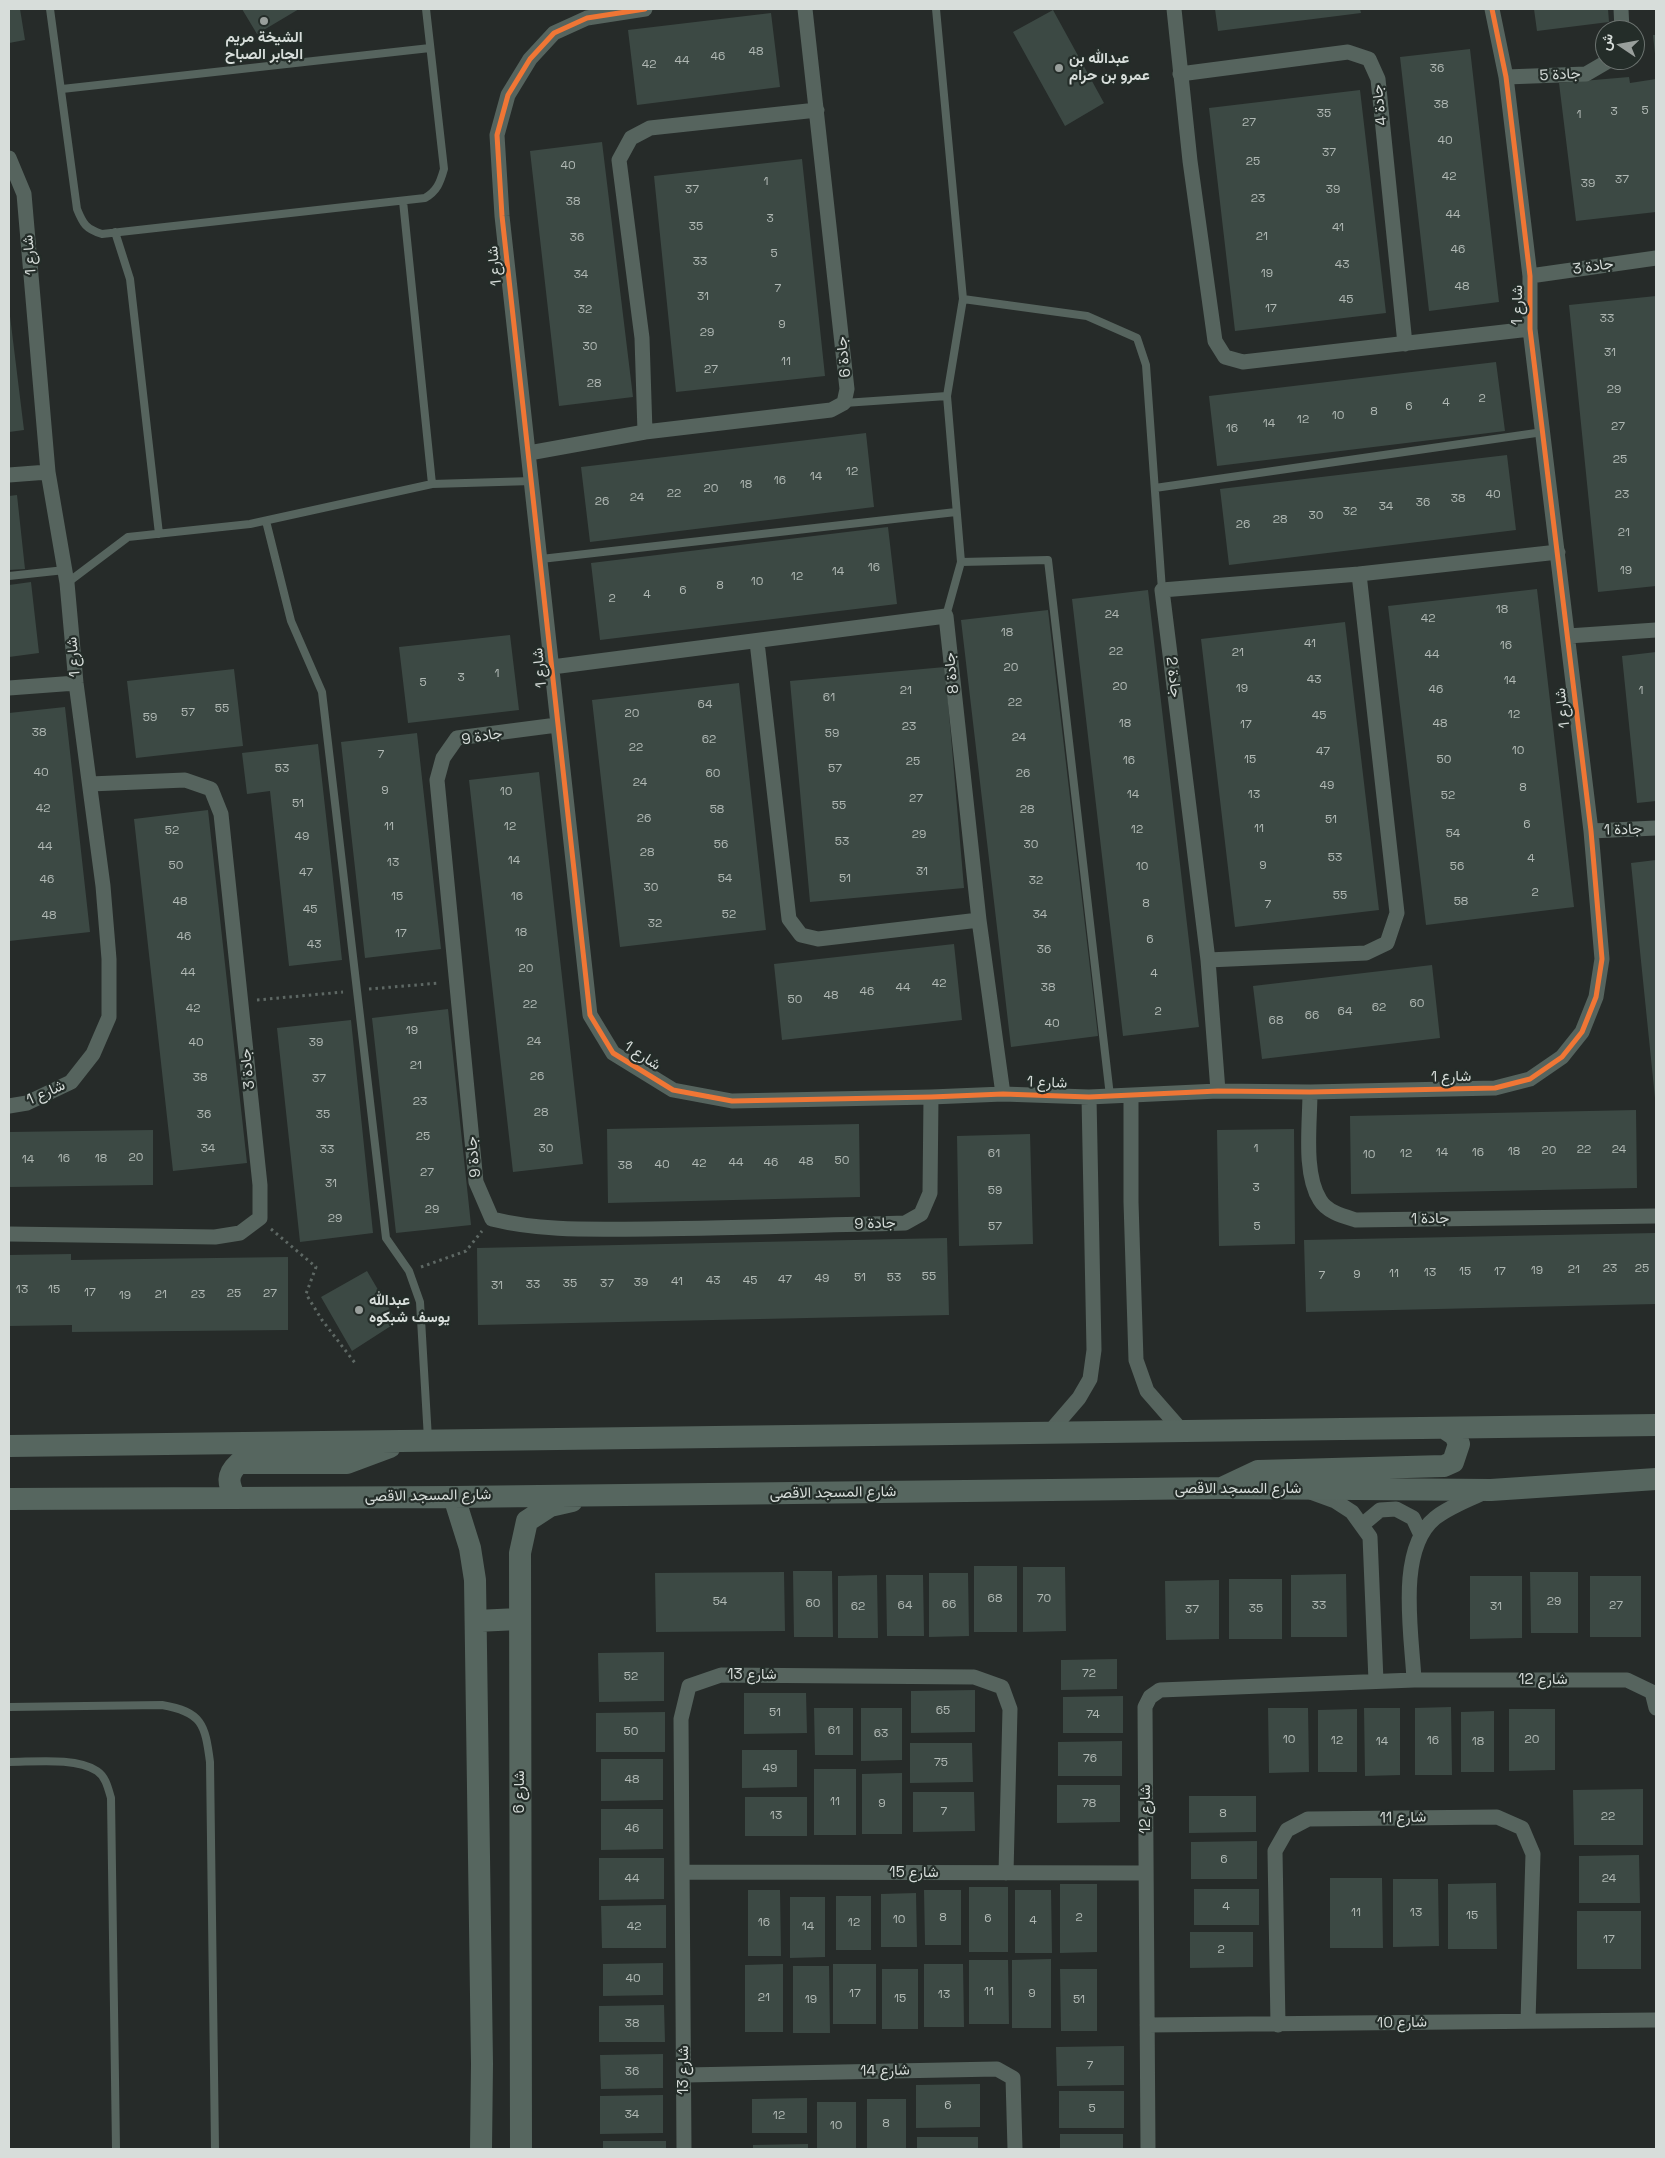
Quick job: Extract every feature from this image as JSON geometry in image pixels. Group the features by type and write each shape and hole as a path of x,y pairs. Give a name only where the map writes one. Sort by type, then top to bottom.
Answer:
{"main road":[{"path":"9,1446 1656,1425"},
{"path":"1221,1488 1258,1470 1444,1466 1453,1462 1459,1444 1455,1435 1446,1428"},
{"path":"235,1498 228,1482 230,1471 238,1463 347,1463 404,1441"},
{"name":"شارع المسجد الاقصى","path":"9,1499 454,1497 1221,1488 1491,1490 1656,1479"},
{"name":"شارع 6","path":"521,2149 520,1553 527,1521 550,1506 607,1494"},
{"path":"454,1497 470,1548 475,1580 482,2064 481,2149"},
{"path":"476,1621 520,1619"}],"street":[{"name":"شارع 1","path":"645,9 587,18 554,33 530,59 508,95 497,135 502,216 590,1015 613,1053 672,1090 732,1101 1003,1094 1089,1097 1218,1091 1310,1092 1495,1088 1530,1078 1562,1057 1582,1032 1596,997 1602,960 1591,831 1530,329 1530,276 1506,77 1492,9"},
{"name":"جادة 6","path":"805,9 818,110 847,389 844,403"},
{"path":"1174,9 1180,74 1215,340 1225,357 1243,362 1530,329"},
{"name":"جادة 4","path":"1180,74 1348,52 1368,59 1378,79 1405,344"},
{"name":"جادة 5","path":"1506,77 1586,74 1595,69"},
{"path":"645,432 642,338 619,160 631,138 650,128 818,110"},
{"name":"شارع 1","path":"9,158 24,194 48,472 66,577 76,683 90,784 109,959 109,1017 93,1054 71,1082 27,1103 9,1106"},
{"name":"جادة 3","path":"1530,276 1656,258"},
{"path":"528,453 645,432 831,410 844,403"},
{"path":"9,474 48,472"},
{"path":"1162,590 1358,574 1558,552"},
{"path":"1208,960 1366,953 1387,943 1397,913 1358,574"},
{"name":"جادة 2","path":"1162,590 1208,960 1218,1091"},
{"path":"552,667 757,642 946,616"},
{"name":"جادة 8","path":"946,616 979,920 1003,1094"},
{"path":"1568,636 1656,630"},
{"path":"757,642 789,919 801,934 818,939 979,920"},
{"path":"9,688 76,683"},
{"name":"جادة 9","path":"557,725 457,738 442,758 437,780 476,1182 492,1218 516,1225 552,1229 709,1228 906,1223 921,1214 930,1193 931,1097"},
{"name":"جادة 3","path":"90,784 185,780 211,789 221,814 260,1185 260,1218"},
{"name":"جادة 1","path":"1591,831 1656,828"},
{"name":"جادة 1","path":"1310,1092 1310,1178 1320,1201 1336,1214 1356,1220 1656,1216"},
{"path":"1131,1096 1131,1202 1136,1360 1147,1391 1182,1431"},
{"path":"1048,1434 1079,1398 1090,1379 1094,1350 1089,1097"},
{"path":"9,1234 214,1237 240,1233 260,1218"},
{"path":"1302,1490 1334,1501 1352,1512 1370,1537 1376,1681"},
{"path":"1414,1680 1409,1589 1414,1550 1420,1535 1435,1518 1463,1502 1491,1490"},
{"path":"1362,1525 1380,1510 1396,1509 1413,1518 1420,1535"},
{"name":"شارع 13","path":"684,2149 685,2075 681,1719 689,1686 721,1675 974,1677 1002,1687 1010,1709 1006,1873"},
{"name":"شارع 12","path":"1148,2149 1145,1708 1150,1697 1160,1690 1376,1681 1627,1680 1652,1692 1656,1708"},
{"name":"شارع 11","path":"1278,2025 1275,1851 1286,1830 1308,1819 1497,1817 1522,1828 1532,1854 1528,2021"},
{"name":"شارع 15","path":"683,1872 1146,1873"},
{"name":"شارع 10","path":"1147,2026 1656,2020"},
{"name":"شارع 14","path":"685,2075 997,2069 1013,2078 1015,2149"}],"lane":[{"path":"50,9 77,208 82,220 90,230 102,234 403,201 424,198 433,193 440,183 444,169 426,9"},
{"path":"936,9 963,299 947,396 961,562 946,616"},
{"path":"62,90 430,48"},
{"path":"403,201 432,484"},
{"path":"115,232 130,279 158,534"},
{"path":"963,299 1088,316 1137,338 1146,364 1162,590"},
{"path":"844,403 947,396"},
{"path":"1155,488 1543,432"},
{"path":"9,576 66,577 128,537 250,524 432,484 532,481"},
{"path":"540,559 956,512"},
{"path":"266,521 291,621 322,692 386,1238 408,1271 420,1302 428,1441"},
{"path":"961,562 1048,560 1110,1096"},
{"path":"9,1707 162,1705 186,1711 203,1726 210,1762 215,2149"},
{"path":"9,1762 70,1762 86,1765 98,1772 107,1782 111,1798 116,2149"}],"path":[{"path":"260,1218 316,1268 306,1294 322,1320 355,1364"},
{"path":"408,1271 466,1251 492,1218"}],"building":[{"path":"9,9 20,9 25,40 9,43"},
{"name":"الشيخة مريم الجابر الصباح","path":"242,9 299,9 257,34"},
{"path":"1215,9 1360,9 1361,13 1218,31"},
{"path":"1534,9 1608,9 1609,20 1595,20 1595,24 1537,31"},
{"name":"عبدالله بن عمرو بن حرام","path":"1053,10 1104,103 1065,126 1013,32"},
{"path":"771,13 780,87 637,105 628,30"},
{"path":"1653,35 1656,35 1656,54 1655,54"},
{"path":"1470,49 1499,302 1429,311 1400,57"},
{"path":"1629,77 1630,83 1656,79 1656,212 1576,221 1559,83"},
{"path":"1360,90 1386,313 1235,331 1209,108"},
{"path":"602,142 633,397 559,406 530,151"},
{"path":"802,159 825,376 676,392 654,176"},
{"path":"1656,296 1656,586 1598,592 1569,305"},
{"path":"9,308 24,430 9,432"},
{"path":"1496,362 1505,431 1217,466 1209,396"},
{"path":"866,433 874,507 590,542 581,467"},
{"path":"1507,455 1516,530 1229,565 1220,489"},
{"path":"17,495 25,569 9,570 9,496"},
{"path":"888,527 897,604 600,640 591,563"},
{"path":"31,582 39,653 9,657 9,585"},
{"path":"1537,589 1574,907 1426,925 1388,606"},
{"path":"1148,590 1199,1027 1123,1036 1072,599"},
{"path":"1048,610 1098,1036 1011,1047 961,620"},
{"path":"1345,622 1379,910 1235,927 1201,639"},
{"path":"510,635 519,710 408,723 399,647"},
{"path":"1656,652 1656,801 1637,803 1622,656"},
{"path":"945,667 964,888 810,902 790,681"},
{"path":"234,669 243,746 136,758 127,681"},
{"path":"739,683 766,930 620,947 592,700"},
{"path":"65,707 90,932 9,941 9,713"},
{"path":"417,733 441,949 365,958 341,742"},
{"path":"318,744 342,960 289,966 270,791 247,794 242,753"},
{"path":"539,772 583,1164 513,1172 469,780"},
{"path":"208,810 247,1163 173,1171 134,819"},
{"path":"1656,860 1656,1098 1655,1098 1631,863"},
{"path":"954,944 962,1020 782,1040 774,964"},
{"path":"1432,965 1440,1038 1262,1059 1253,986"},
{"path":"448,1009 471,1225 396,1233 372,1018"},
{"path":"351,1020 373,1233 300,1242 277,1028"},
{"path":"1636,1110 1637,1188 1351,1194 1350,1116"},
{"path":"859,1124 860,1197 608,1203 607,1129"},
{"path":"1294,1129 1295,1244 1219,1246 1217,1130"},
{"path":"153,1130 153,1185 9,1187 9,1132"},
{"path":"1030,1134 1033,1244 959,1246 957,1136"},
{"path":"1656,1233 1656,1304 1306,1312 1304,1240"},
{"path":"947,1238 949,1315 478,1325 477,1248"},
{"path":"71,1254 71,1260 288,1257 288,1330 72,1332 72,1325 9,1326 9,1255"},
{"name":"عبدالله يوسف شبكوه","path":"367,1271 397,1322 352,1351 321,1297"},
{"path":"974,1566 1017,1566 1017,1632 974,1632"},
{"path":"1023,1567 1065,1567 1066,1631 1023,1632"},
{"path":"793,1571 832,1571 833,1637 794,1637"},
{"path":"784,1572 785,1631 656,1632 655,1573"},
{"path":"1530,1572 1578,1572 1578,1633 1531,1633"},
{"path":"929,1573 968,1573 969,1636 929,1637"},
{"path":"1346,1574 1347,1637 1291,1637 1291,1575"},
{"path":"877,1575 878,1638 838,1638 838,1576"},
{"path":"886,1575 923,1575 924,1636 887,1636"},
{"path":"1470,1576 1522,1576 1522,1638 1470,1639"},
{"path":"1590,1576 1641,1576 1641,1637 1590,1637"},
{"path":"1229,1579 1282,1579 1282,1639 1229,1639"},
{"path":"1219,1580 1219,1639 1166,1640 1165,1581"},
{"path":"664,1652 664,1701 599,1702 598,1653"},
{"path":"1117,1659 1117,1689 1061,1690 1061,1660"},
{"path":"975,1690 975,1732 911,1733 911,1691"},
{"path":"744,1693 806,1693 807,1733 744,1734"},
{"path":"1123,1696 1123,1733 1063,1733 1063,1697"},
{"path":"1451,1707 1452,1775 1415,1775 1415,1708"},
{"path":"814,1708 853,1708 853,1755 815,1755"},
{"path":"861,1708 902,1708 902,1760 861,1761"},
{"path":"1268,1708 1308,1708 1309,1772 1269,1773"},
{"path":"1364,1708 1400,1708 1400,1775 1365,1776"},
{"path":"1357,1709 1357,1772 1318,1772 1318,1710"},
{"path":"1509,1709 1555,1709 1555,1770 1509,1771"},
{"path":"1494,1711 1494,1772 1461,1772 1461,1712"},
{"path":"665,1712 665,1752 596,1752 596,1713"},
{"path":"1122,1741 1122,1776 1058,1776 1058,1742"},
{"path":"910,1743 972,1743 973,1782 910,1783"},
{"path":"742,1750 797,1750 797,1787 742,1788"},
{"path":"601,1759 663,1759 663,1800 601,1801"},
{"path":"814,1769 856,1769 856,1835 814,1835"},
{"path":"902,1773 902,1834 862,1834 862,1774"},
{"path":"1057,1785 1120,1785 1120,1822 1057,1823"},
{"path":"1643,1789 1643,1845 1574,1845 1573,1790"},
{"path":"913,1792 974,1792 975,1831 913,1832"},
{"path":"1189,1796 1256,1796 1256,1832 1189,1833"},
{"path":"745,1797 807,1797 807,1836 745,1836"},
{"path":"601,1809 663,1809 663,1849 601,1850"},
{"path":"1257,1841 1257,1879 1191,1879 1191,1842"},
{"path":"1639,1855 1640,1903 1579,1903 1579,1856"},
{"path":"599,1858 664,1858 664,1899 599,1900"},
{"path":"1330,1878 1382,1878 1383,1948 1330,1948"},
{"path":"1393,1879 1438,1879 1439,1946 1393,1947"},
{"path":"1496,1883 1497,1949 1448,1949 1448,1884"},
{"path":"1060,1884 1097,1884 1097,1952 1060,1953"},
{"path":"969,1887 1008,1887 1008,1952 969,1952"},
{"path":"1194,1889 1259,1889 1259,1925 1194,1925"},
{"path":"748,1890 780,1890 781,1956 748,1956"},
{"path":"924,1890 961,1890 961,1945 925,1945"},
{"path":"1015,1890 1051,1890 1052,1953 1015,1953"},
{"path":"916,1893 917,1947 881,1947 881,1894"},
{"path":"836,1896 871,1896 871,1950 836,1950"},
{"path":"790,1897 825,1897 825,1957 790,1958"},
{"path":"666,1905 666,1948 602,1948 601,1906"},
{"path":"1577,1911 1641,1911 1641,1969 1577,1969"},
{"path":"1190,1932 1253,1932 1253,1967 1190,1968"},
{"path":"1051,1959 1051,2028 1012,2028 1012,1960"},
{"path":"969,1960 1008,1960 1009,2024 969,2024"},
{"path":"663,1963 663,1995 603,1996 603,1964"},
{"path":"783,1964 783,2032 745,2032 745,1965"},
{"path":"833,1964 876,1964 876,2024 833,2024"},
{"path":"924,1964 963,1964 964,2027 924,2027"},
{"path":"793,1966 829,1966 830,2033 793,2033"},
{"path":"882,1969 918,1969 918,2029 882,2029"},
{"path":"1060,1969 1097,1969 1097,2031 1061,2031"},
{"path":"664,2005 665,2042 599,2042 599,2006"},
{"path":"1124,2046 1124,2085 1057,2086 1056,2047"},
{"path":"663,2054 663,2088 601,2089 600,2055"},
{"path":"980,2084 980,2127 916,2128 916,2085"},
{"path":"1059,2091 1124,2091 1124,2128 1059,2128"},
{"path":"663,2095 663,2133 600,2134 600,2096"},
{"path":"807,2098 807,2133 752,2133 752,2099"},
{"path":"867,2099 906,2099 906,2149 867,2149"},
{"path":"817,2102 856,2102 856,2149 817,2149"},
{"path":"1060,2134 1123,2134 1123,2149 1060,2149"},
{"path":"917,2137 978,2137 978,2149 917,2149"},
{"path":"603,2141 666,2141 666,2149 603,2149"},
{"path":"808,2144 808,2149 753,2149 753,2145"}],"cycle path":[{"path":"645,9 587,18 554,33 530,59 508,95 497,135 502,216 590,1015 613,1053 673,1090 732,1101 1003,1094 1089,1097 1218,1091 1310,1092 1495,1088 1530,1079 1562,1057 1582,1032 1596,997 1602,959 1591,831 1530,329 1530,276 1506,77 1492,9"}],"place":[{"name":"الشيخة مريم الجابر الصباح","path":"264,21"},
{"name":"عبدالله بن عمرو بن حرام","path":"1059,68"},
{"name":"عبدالله يوسف شبكوه","path":"359,1310"}]}
